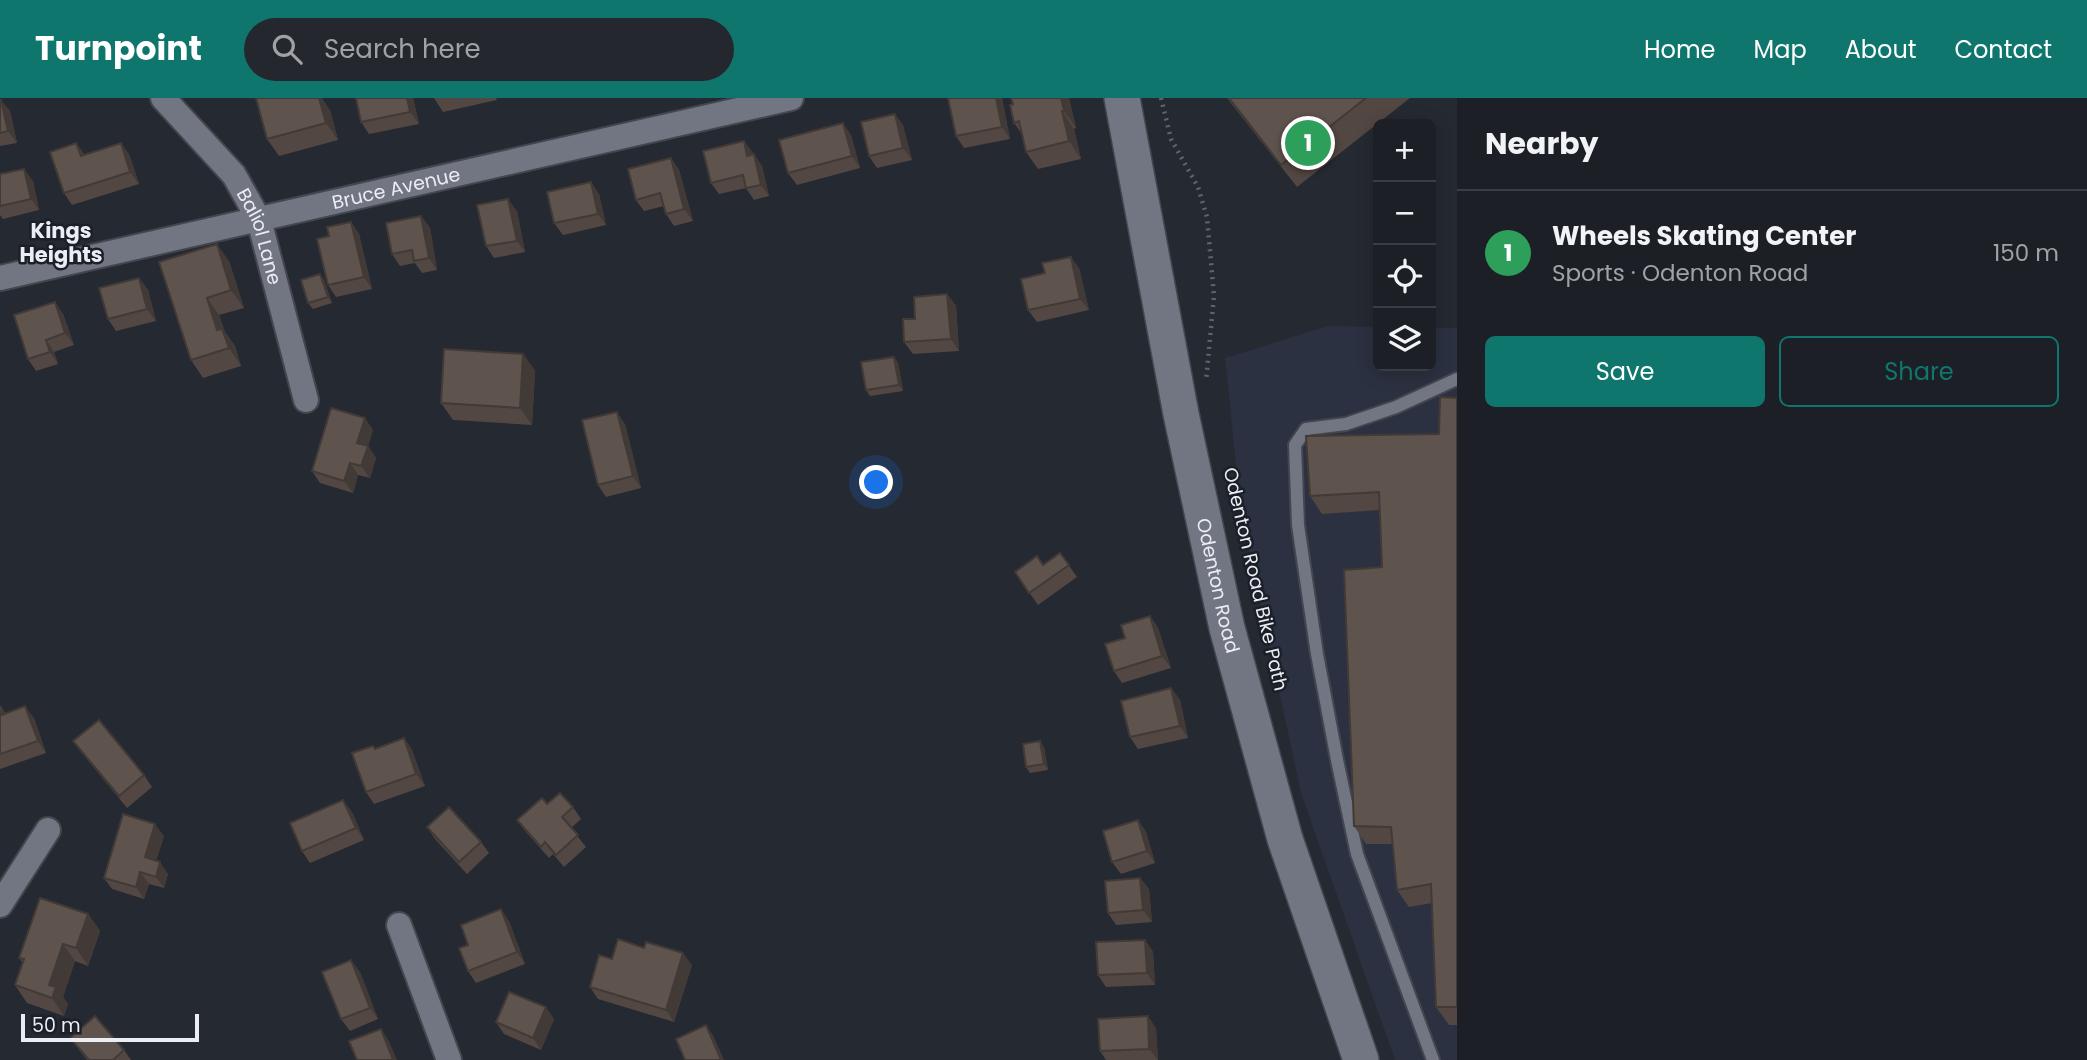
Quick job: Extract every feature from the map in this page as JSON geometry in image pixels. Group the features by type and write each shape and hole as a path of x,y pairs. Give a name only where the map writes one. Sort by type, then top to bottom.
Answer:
{"street":[{"name":"Baliol Lane","path":"163,98 234,175 259,220 306,400"},
{"name":"Bruce Avenue","path":"0,278 791,98"},
{"name":"Odenton Road","path":"1122,98 1181,414 1227,628 1285,839 1361,1060"},
{"path":"0,905 48,830"},
{"path":"399,925 449,1060"}],"lane":[{"path":"1433,1060 1354,841 1317,654 1300,538 1296,444 1306,429 1346,425 1396,407 1457,379"}],"path":[{"path":"1161,98 1171,139 1198,187 1207,217 1214,296 1205,387"}],"shaded area":[{"path":"1328,326 1373,327 1373,371 1436,371 1436,328 1457,328 1457,1060 1395,1060 1301,793 1241,512 1225,358"}],"building":[{"path":"256,98 319,98 326,123 267,139"},
{"path":"356,98 407,98 410,112 361,122"},
{"path":"948,98 996,98 1002,127 956,136"},
{"path":"1011,98 1061,98 1069,141 1026,152 1019,121 1014,123"},
{"path":"1229,98 1366,98 1281,165"},
{"path":"0,100 8,131 0,133"},
{"path":"895,114 903,148 869,156 861,122"},
{"path":"843,123 852,156 788,173 779,140"},
{"path":"744,141 747,156 754,154 761,185 746,188 743,175 711,183 703,151"},
{"path":"76,143 81,156 121,143 130,172 64,193 50,152"},
{"path":"671,158 684,209 666,214 660,193 636,200 628,169"},
{"path":"24,169 31,199 0,206 0,174"},
{"path":"591,182 598,214 554,223 547,192"},
{"path":"508,199 517,241 486,246 477,205"},
{"path":"421,216 429,258 414,261 412,250 392,254 386,223"},
{"path":"351,222 364,277 328,285 317,239 329,236 327,227"},
{"path":"217,244 231,290 207,298 217,330 222,329 229,348 191,360 159,262"},
{"path":"1071,257 1080,299 1028,310 1021,279 1045,273 1042,263"},
{"path":"320,274 328,297 308,303 301,280"},
{"path":"139,278 147,309 108,319 99,288"},
{"path":"947,294 951,339 904,342 903,319 915,319 914,297"},
{"path":"55,302 65,333 46,340 50,352 28,359 14,315"},
{"path":"444,349 523,354 520,408 441,403"},
{"path":"894,357 899,385 866,390 861,362"},
{"path":"1440,397 1457,398 1457,1007 1436,1007 1431,884 1397,890 1391,827 1354,826 1344,570 1382,567 1379,492 1310,496 1306,436 1439,434"},
{"path":"331,408 365,418 357,443 368,446 361,466 350,463 344,481 312,471"},
{"path":"617,412 633,476 598,485 582,420"},
{"path":"1060,553 1069,565 1029,593 1015,572 1037,556 1043,565"},
{"path":"1150,616 1162,656 1114,671 1105,644 1125,638 1121,625"},
{"path":"1171,688 1180,726 1130,737 1121,701"},
{"path":"25,706 38,741 0,754 0,710 2,715"},
{"path":"99,720 144,775 119,796 73,741"},
{"path":"404,738 416,774 366,792 352,753 373,746 375,749"},
{"path":"1040,741 1044,764 1026,767 1023,744"},
{"path":"560,793 573,807 562,817 578,835 556,855 545,842 541,847 517,820 542,798 547,804"},
{"path":"343,800 356,828 302,851 290,823"},
{"path":"449,807 481,842 459,862 427,827"},
{"path":"123,814 155,824 145,857 160,862 156,877 140,872 136,887 104,878"},
{"path":"1138,820 1147,851 1112,862 1103,831"},
{"path":"1140,878 1143,910 1108,913 1105,881"},
{"path":"40,898 88,914 76,948 63,944 49,985 56,987 52,998 15,985 24,959 19,958"},
{"path":"501,909 517,952 468,971 459,948 468,945 461,925"},
{"path":"618,939 644,948 646,942 683,953 666,1010 590,987 599,955 612,959"},
{"path":"1145,940 1147,973 1098,975 1096,942"},
{"path":"351,960 370,1008 341,1019 322,972"},
{"path":"509,992 546,1007 533,1038 496,1022"},
{"path":"95,1016 124,1050 113,1060 89,1060 70,1038"},
{"path":"1148,1016 1149,1049 1100,1051 1098,1019"},
{"path":"706,1025 721,1060 685,1060 676,1039"},
{"path":"381,1029 393,1060 357,1060 349,1041"}],"place":[{"name":"Wheels Skating Center","path":"1308,143"}],"district":[{"name":"Kings Heights","path":"61,243"}]}
